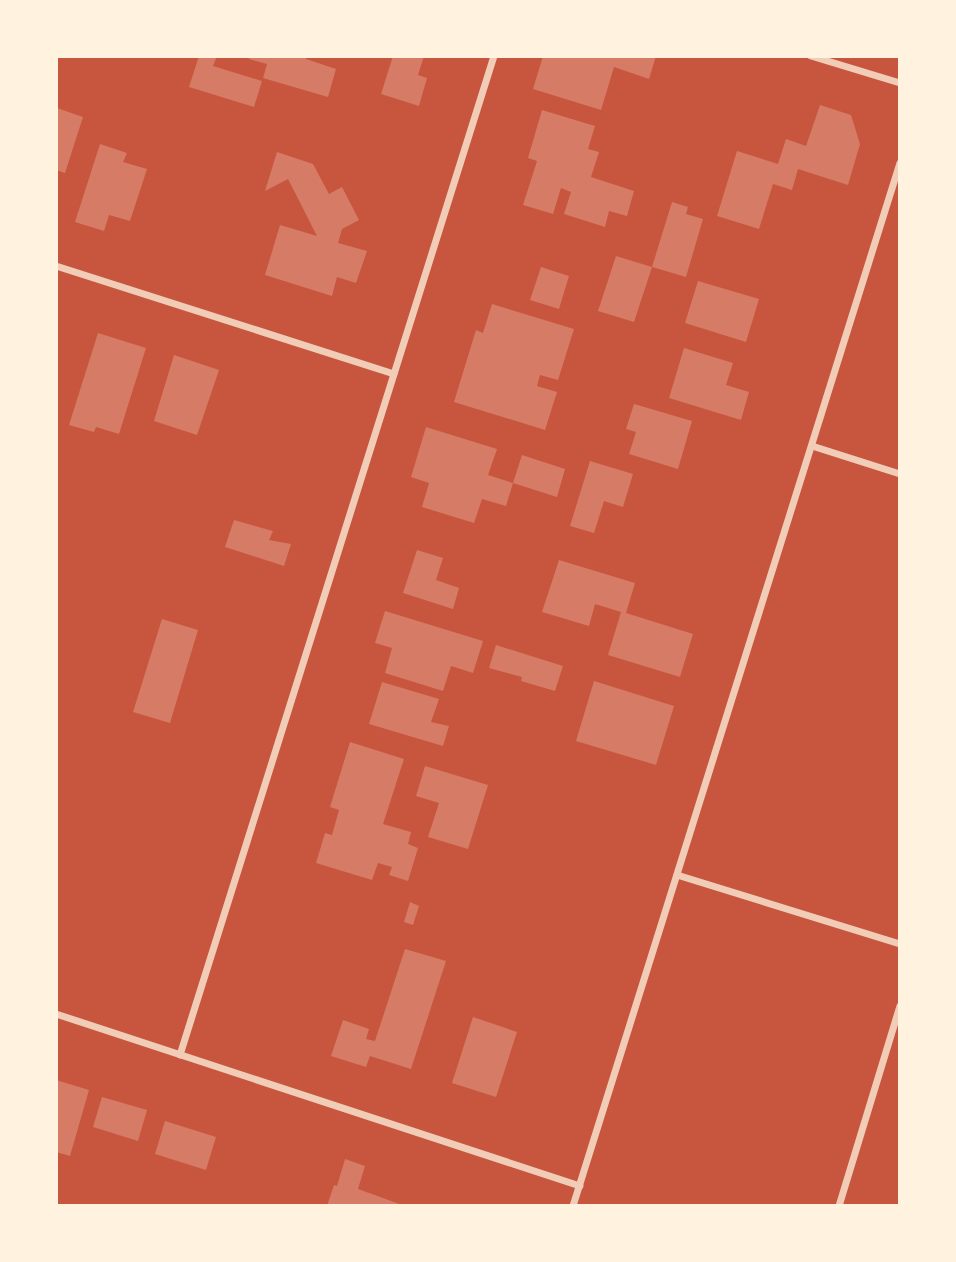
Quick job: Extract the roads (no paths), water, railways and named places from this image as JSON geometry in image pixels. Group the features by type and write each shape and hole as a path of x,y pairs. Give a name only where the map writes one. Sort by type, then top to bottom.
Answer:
{"street":[{"path":"180,1055 494,56"},
{"path":"811,56 900,83"},
{"path":"573,1206 900,163"},
{"path":"56,267 394,374"},
{"path":"812,446 900,474"},
{"path":"677,875 900,944"},
{"path":"839,1206 900,1006"},
{"path":"56,1014 580,1186"}]}
